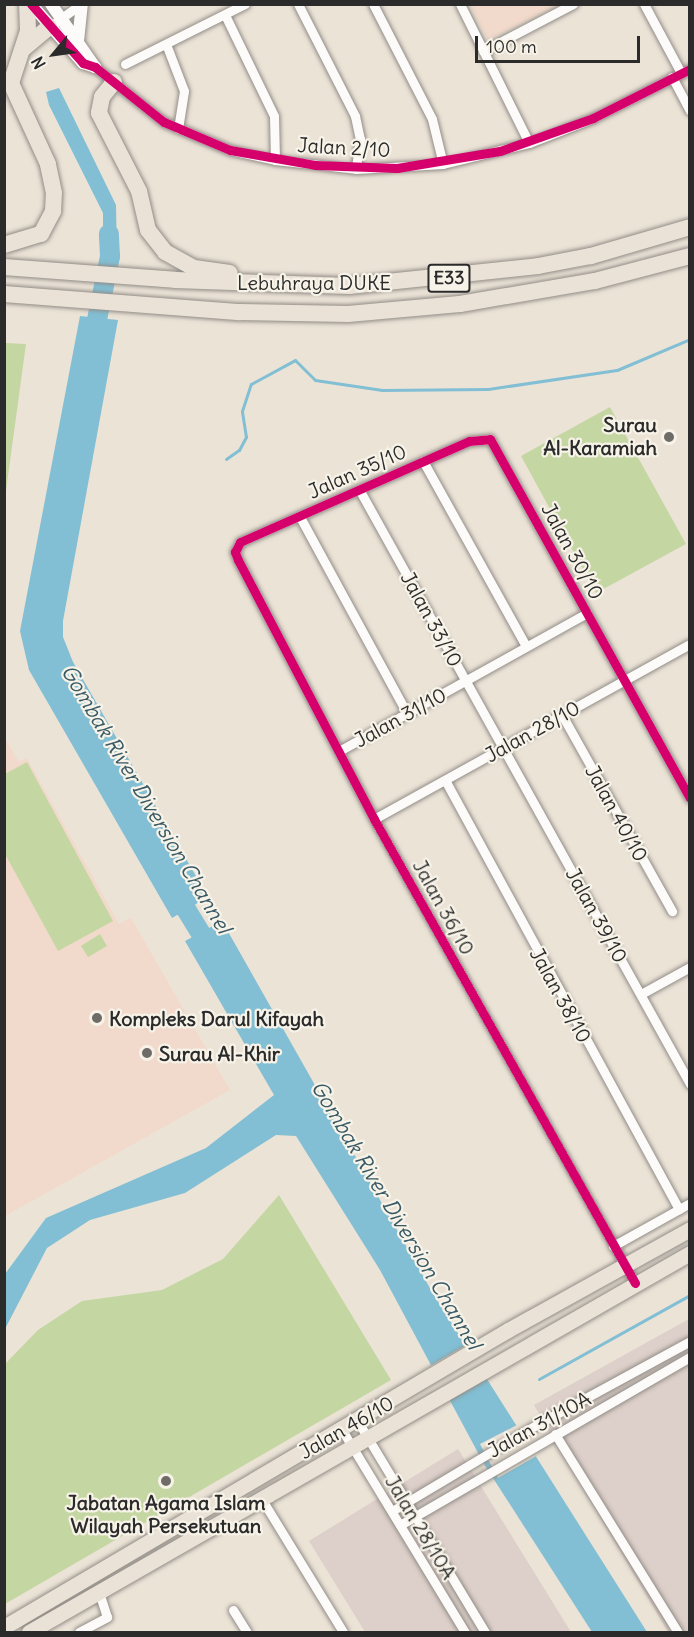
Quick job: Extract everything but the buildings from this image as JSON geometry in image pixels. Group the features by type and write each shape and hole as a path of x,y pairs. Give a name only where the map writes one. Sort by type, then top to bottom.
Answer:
{"highway":[{"path":"4,245 41,234 53,211 54,193 48,164 11,83 24,48 29,4"},
{"path":"24,48 55,23"},
{"path":"114,82 99,106 101,120 139,191 148,230 165,252 194,268 291,283"},
{"name":"Lebuhraya DUKE","path":"4,267 142,278 349,286 538,266 591,256 690,227"},
{"name":"Lebuhraya DUKE","path":"4,294 139,305 348,314 460,304 595,281 690,256"}],"main road":[{"name":"Jalan 46/10","path":"4,1627 485,1344 690,1229"},
{"name":"Jalan 46/10","path":"29,1632 443,1392 690,1253"}],"street":[{"name":"Jalan 2/10","path":"29,4 78,41 95,67 164,122 230,150 274,160 356,169 443,164 529,143 593,118 681,73"},
{"name":"Jalan 2/10","path":"51,4 55,23 83,63 95,67"},
{"path":"55,23 81,4"},
{"path":"78,41 81,4"},
{"path":"125,64 245,4"},
{"path":"298,4 355,116 360,139 356,169"},
{"path":"373,4 432,120 443,164"},
{"path":"460,4 529,143"},
{"path":"483,51 573,4"},
{"path":"644,4 681,73 690,111"},
{"path":"225,15 274,116 274,160"},
{"path":"166,44 184,92 178,129"},
{"name":"Jalan 35/10","path":"240,542 470,441 490,439"},
{"name":"Jalan 30/10","path":"490,439 690,798"},
{"path":"423,461 526,646"},
{"name":"Jalan 33/10","path":"360,491 505,746"},
{"path":"300,517 407,713"},
{"name":"Jalan 36/10","path":"240,542 236,552 238,560 375,819 613,1246 636,1283"},
{"name":"Jalan 31/10","path":"339,751 587,613"},
{"name":"Jalan 28/10","path":"375,819 690,644"},
{"name":"Jalan 40/10","path":"562,715 672,911"},
{"name":"Jalan 39/10","path":"505,746 690,1084"},
{"name":"Jalan 38/10","path":"445,780 680,1209"},
{"path":"640,994 690,967"},
{"path":"613,1246 690,1203"},
{"name":"Jalan 31/10A","path":"392,1511 478,1458 690,1341"},
{"name":"Jalan 31/10A","path":"400,1525 690,1357"},
{"name":"Jalan 28/10A","path":"357,1420 485,1632"},
{"name":"Jalan 28/10A","path":"342,1430 465,1632"},
{"name":"Jalan 31/10A","path":"551,1436 678,1632"},
{"path":"261,1498 343,1632"},
{"path":"79,1632 107,1617 99,1592"},
{"path":"233,1610 248,1632"}],"shaded area":[{"path":"470,5 560,5 488,40"},
{"name":"Kompleks Darul Kifayah","path":"4,737 19,762 27,758 119,924 131,918 230,1090 5,1216"},
{"path":"689,1319 689,1632 668,1632 534,1405"},
{"path":"458,1449 571,1632 365,1632 309,1541"}],"green space":[{"path":"4,343 26,344 5,498"},
{"path":"610,407 686,544 596,593 521,456"},
{"path":"27,762 113,921 58,951 5,854 5,774"},
{"path":"100,934 107,946 88,957 81,946"},
{"path":"279,1195 391,1380 5,1604 5,1364 38,1330 82,1301 162,1290 223,1259"}],"water":[{"path":"59,88 116,205 117,261 103,259 103,213 49,105 46,92"},
{"path":"80,316 118,320 63,621 63,637 73,662 208,897 172,918 29,670 20,631"},
{"path":"222,921 435,1297 647,1632 592,1632 484,1464 380,1270 296,1136 276,1135 185,1193 90,1220 47,1248 5,1329 5,1274 46,1218 206,1148 274,1095 185,941"}],"pier":[{"path":"468,1344 488,1375 446,1399 428,1367"},
{"path":"519,1424 538,1455 498,1478 480,1444"}],"waterway":[{"name":"Gombak River Diversion Channel","path":"92,344 110,256 109,234"},
{"path":"226,459 239,450 246,437 242,411 251,384 295,360 315,380 382,390 488,389 617,370 690,339"},
{"name":"Gombak River Diversion Channel","path":"173,888 214,955"},
{"path":"539,1379 690,1295"}],"cycle path":[{"path":"31,4 83,63 95,67 164,122 230,150 315,165 397,168 500,151 593,118 690,69"},
{"path":"635,1283 374,819 238,560 235,552 240,542 469,441 490,439 690,798"}],"place":[{"name":"Surau Al-Karamiah","path":"669,437"},
{"name":"Kompleks Darul Kifayah","path":"97,1018"},
{"name":"Surau Al-Khir","path":"147,1053"},
{"name":"Jabatan Agama Islam Wilayah Persekutuan","path":"166,1481"}]}
